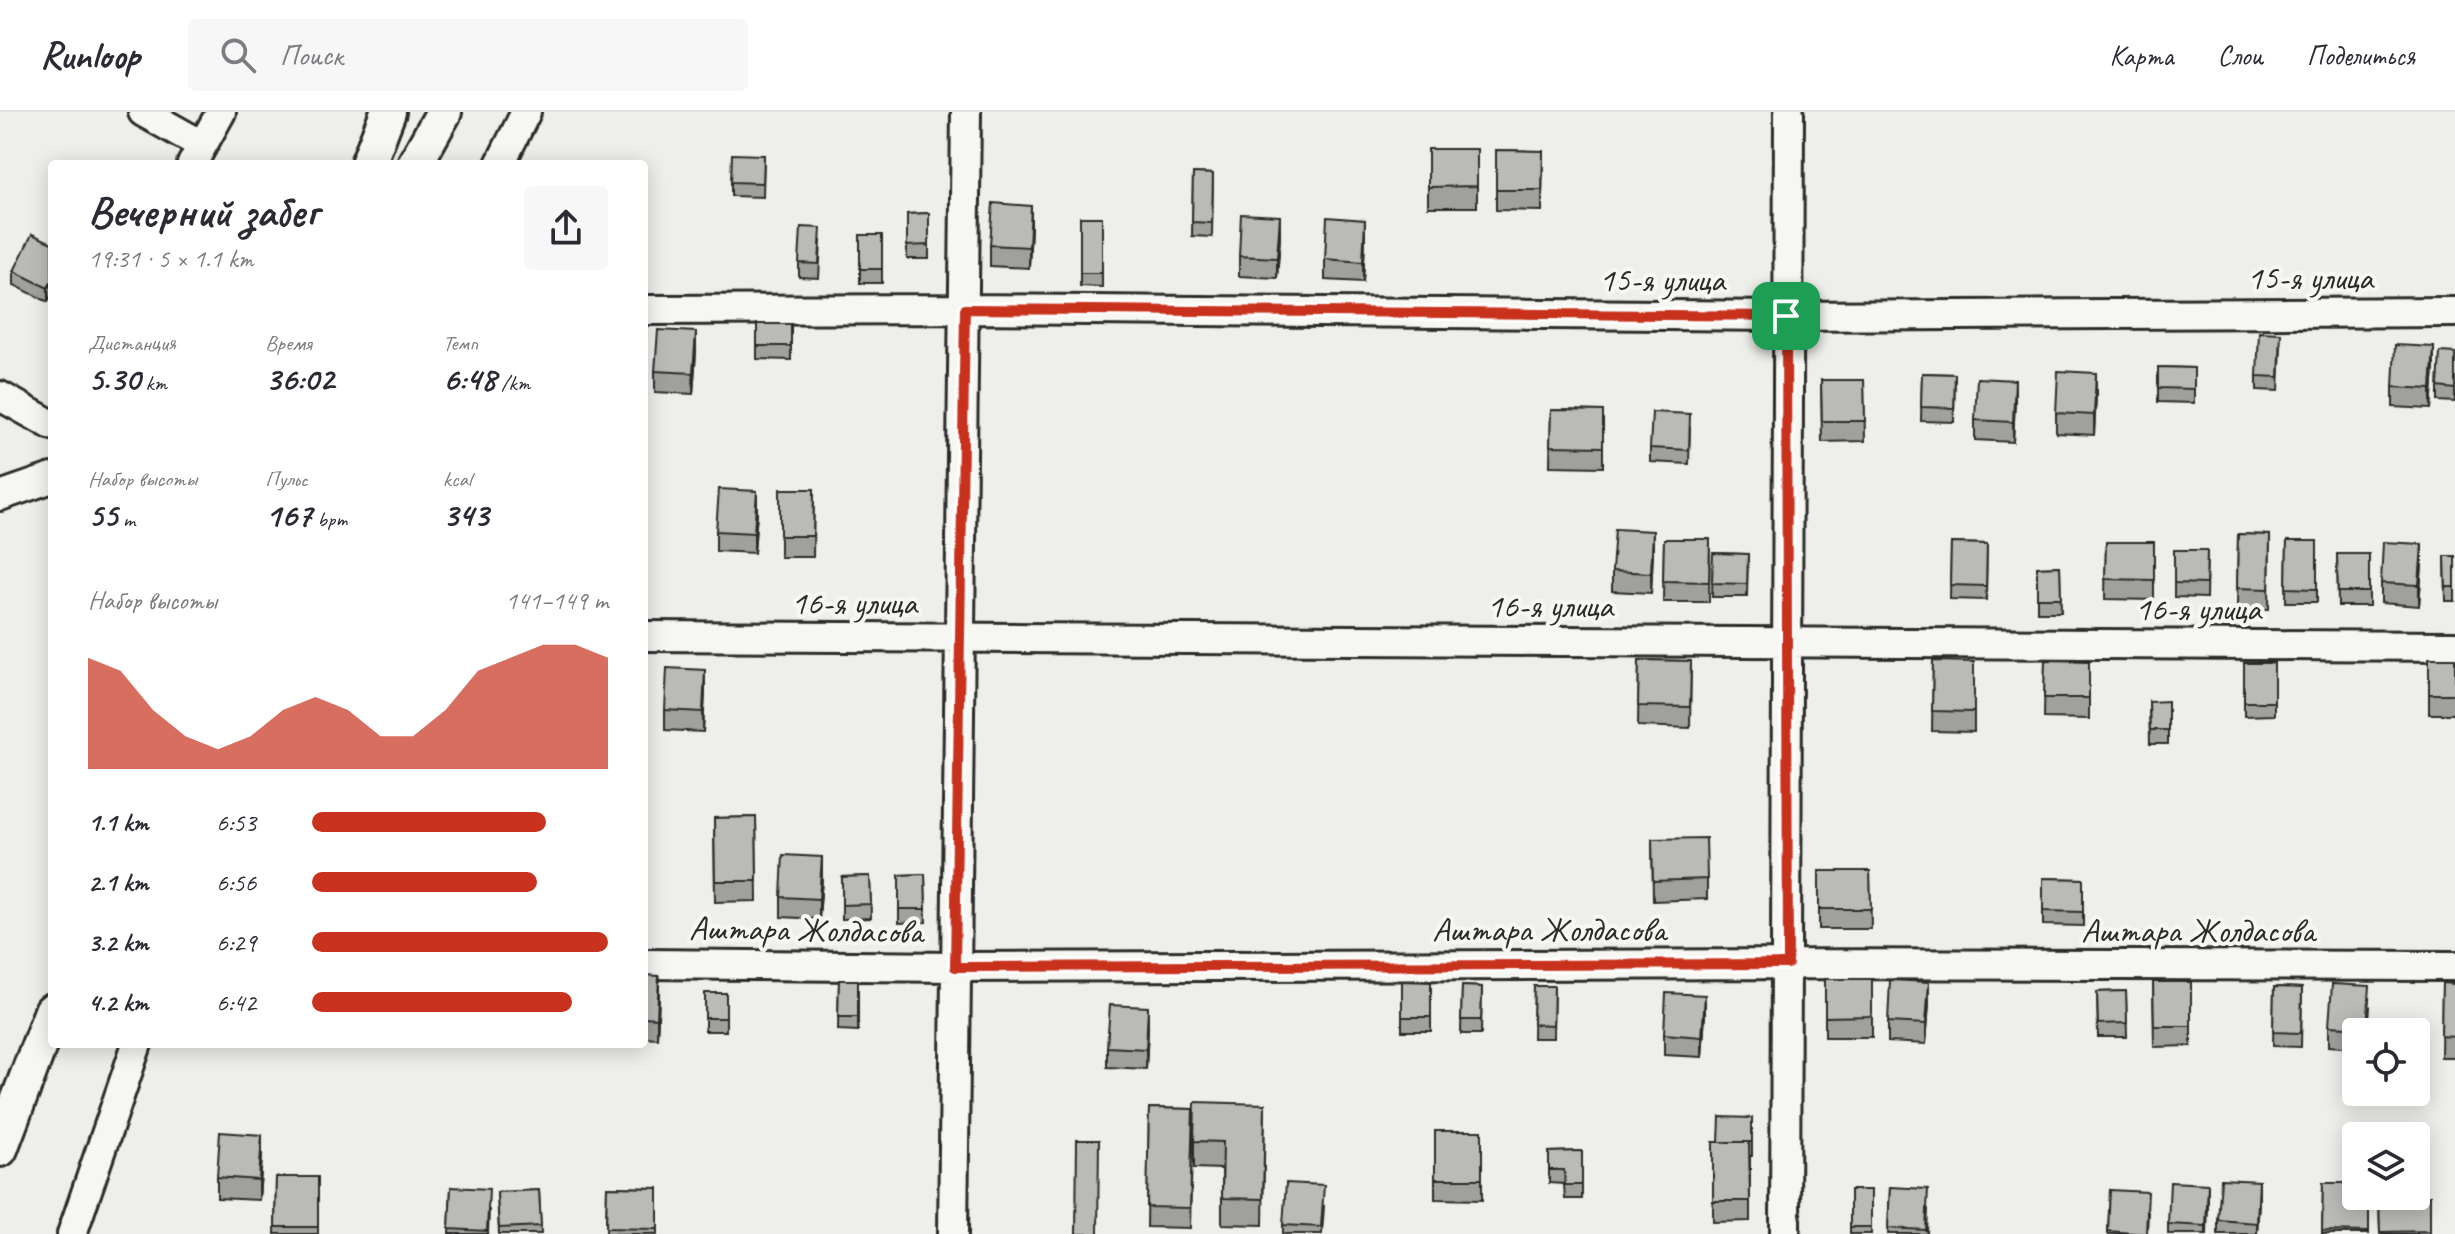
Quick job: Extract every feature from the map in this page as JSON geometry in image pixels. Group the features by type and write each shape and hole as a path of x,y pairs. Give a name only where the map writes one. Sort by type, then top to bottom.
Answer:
{"main road":[{"path":"370,160 388,112"},
{"path":"417,160 444,112"},
{"path":"0,1149 48,1022"}],"street":[{"path":"143,112 197,155 221,112"},
{"path":"502,160 526,112"},
{"path":"953,1234 966,112"},
{"path":"1785,1234 1789,112"},
{"name":"15-я улица","path":"648,310 965,309 1786,316 2455,312"},
{"path":"0,396 48,420"},
{"path":"0,496 48,479"},
{"name":"16-я улица","path":"648,636 2455,646"},
{"name":"Аштара Жолдасова","path":"648,964 955,967 1788,964 2455,966"},
{"path":"72,1234 136,1048"}],"building":[{"path":"1428,149 1477,149 1477,186 1428,187"},
{"path":"1496,150 1543,151 1542,190 1496,190"},
{"path":"732,154 764,155 763,183 731,182"},
{"path":"1193,173 1213,174 1212,223 1192,222"},
{"path":"993,203 1031,206 1029,247 990,245"},
{"path":"929,213 929,245 907,246 907,214"},
{"path":"1241,214 1280,216 1277,258 1239,256"},
{"path":"1080,217 1102,217 1102,273 1080,273"},
{"path":"1327,217 1365,220 1363,262 1325,259"},
{"path":"801,227 821,228 819,264 799,263"},
{"path":"32,234 48,241 48,288 14,271"},
{"path":"860,235 882,235 882,269 860,269"},
{"path":"757,324 791,324 791,346 757,346"},
{"path":"658,330 696,332 693,373 655,371"},
{"path":"2259,332 2281,333 2279,377 2257,376"},
{"path":"2395,345 2434,347 2431,389 2393,387"},
{"path":"2440,352 2455,353 2455,389 2438,387"},
{"path":"2158,367 2194,368 2194,389 2158,388"},
{"path":"2058,371 2096,373 2094,415 2056,413"},
{"path":"1922,373 1955,374 1954,408 1921,407"},
{"path":"1977,378 2015,380 2013,422 1975,420"},
{"path":"1821,380 1864,380 1865,421 1822,421"},
{"path":"1551,410 1603,411 1603,447 1550,446"},
{"path":"1652,412 1690,414 1689,450 1650,448"},
{"path":"719,489 757,491 754,533 716,531"},
{"path":"780,489 814,489 813,536 780,536"},
{"path":"1615,529 1653,531 1651,573 1612,571"},
{"path":"2238,534 2270,535 2269,589 2237,588"},
{"path":"1664,539 1710,539 1709,582 1663,581"},
{"path":"2287,541 2317,541 2317,589 2286,588"},
{"path":"2106,542 2154,542 2154,580 2105,579"},
{"path":"2383,542 2422,544 2419,585 2381,583"},
{"path":"1951,543 1987,544 1986,586 1950,585"},
{"path":"2174,550 2207,550 2206,584 2174,583"},
{"path":"1713,553 1748,554 1747,584 1712,583"},
{"path":"2337,554 2369,554 2369,592 2338,592"},
{"path":"2445,556 2455,556 2455,587 2446,587"},
{"path":"2060,566 2061,598 2037,598 2037,567"},
{"path":"2429,658 2455,658 2455,694 2429,694"},
{"path":"1639,660 1691,661 1690,707 1638,706"},
{"path":"2045,660 2089,661 2089,698 2044,698"},
{"path":"1933,661 1974,662 1974,712 1932,711"},
{"path":"2244,663 2274,663 2274,702 2244,702"},
{"path":"667,668 705,670 703,712 665,710"},
{"path":"2168,701 2168,730 2150,730 2149,702"},
{"path":"756,817 757,881 715,881 714,818"},
{"path":"1706,838 1707,879 1653,881 1652,839"},
{"path":"783,855 822,857 819,899 781,897"},
{"path":"1819,871 1870,871 1871,909 1819,909"},
{"path":"925,874 926,909 899,909 899,875"},
{"path":"870,876 871,904 842,905 842,877"},
{"path":"2043,878 2083,879 2083,912 2043,911"},
{"path":"648,975 659,976 657,1018 648,1017"},
{"path":"1825,979 1872,979 1872,1016 1825,1017"},
{"path":"839,980 858,980 858,1017 838,1017"},
{"path":"1890,980 1929,982 1926,1024 1888,1022"},
{"path":"1402,981 1431,982 1431,1017 1402,1017"},
{"path":"2153,982 2191,982 2191,1026 2154,1026"},
{"path":"2442,983 2455,984 2455,1037 2441,1036"},
{"path":"2332,984 2370,986 2368,1018 2342,1018 2342,1027 2329,1026"},
{"path":"1462,986 1482,987 1481,1020 1461,1020"},
{"path":"1534,986 1554,986 1553,1025 1533,1024"},
{"path":"2274,987 2302,988 2301,1033 2273,1032"},
{"path":"2126,991 2127,1023 2098,1024 2097,992"},
{"path":"705,993 726,993 726,1018 705,1018"},
{"path":"1666,993 1705,995 1702,1037 1664,1034"},
{"path":"1110,1005 1148,1007 1146,1049 1107,1047"},
{"path":"1195,1102 1265,1104 1263,1199 1222,1198 1223,1142 1194,1141"},
{"path":"1149,1108 1193,1109 1190,1208 1147,1207"},
{"path":"1720,1117 1752,1118 1752,1142 1719,1142"},
{"path":"1435,1131 1482,1131 1482,1179 1435,1179"},
{"path":"220,1132 262,1135 259,1180 217,1177"},
{"path":"1077,1140 1099,1140 1098,1234 1076,1234"},
{"path":"1713,1142 1749,1142 1750,1201 1713,1201"},
{"path":"1582,1151 1582,1185 1565,1185 1564,1170 1549,1170 1549,1152"},
{"path":"276,1177 318,1177 318,1227 275,1227"},
{"path":"2221,1179 2259,1181 2257,1223 2218,1220"},
{"path":"2170,1182 2208,1184 2206,1226 2168,1224"},
{"path":"1286,1183 1324,1185 1321,1227 1283,1225"},
{"path":"2323,1183 2342,1183 2342,1210 2369,1210 2369,1232 2322,1231"},
{"path":"451,1187 489,1189 487,1231 449,1229"},
{"path":"607,1187 658,1188 658,1229 606,1228"},
{"path":"1890,1187 1928,1189 1926,1230 1888,1228"},
{"path":"539,1190 541,1226 499,1228 497,1192"},
{"path":"1850,1190 1871,1190 1871,1227 1850,1227"},
{"path":"2110,1190 2148,1192 2146,1234 2108,1231"},
{"path":"2379,1210 2430,1210 2430,1231 2380,1232"}],"route":[{"path":"965,309 1786,316 1788,964 955,967 965,309"}]}
